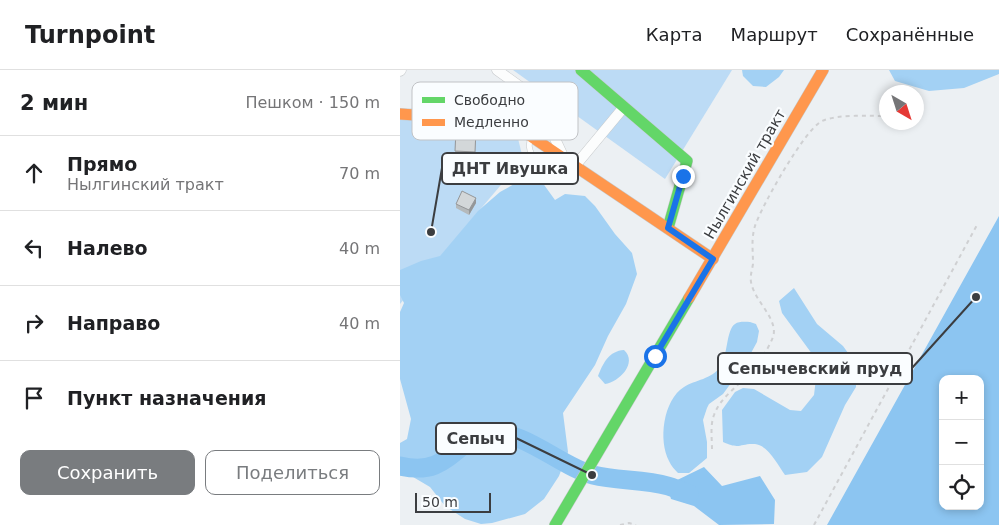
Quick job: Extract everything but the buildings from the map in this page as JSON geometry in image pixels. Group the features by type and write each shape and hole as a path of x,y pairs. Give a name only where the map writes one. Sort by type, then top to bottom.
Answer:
{"street":[{"path":"497,70 514,82"},
{"path":"581,70 687,162 668,228"},
{"name":"Нылгинский тракт","path":"555,525 823,70"},
{"path":"570,162 624,107"},
{"path":"534,140 713,259"},
{"path":"558,140 570,162"}],"path":[{"path":"712,450 713,417 720,402 749,374 774,335 774,325 752,290 751,280 753,263 752,241 755,225 762,209 806,136 822,121 849,116 879,116"},
{"path":"814,525 977,225"},
{"path":"620,525 629,523 636,525"}],"shaded area":[{"path":"513,70 732,70 665,179 578,117 578,82 530,82"},
{"path":"742,70 784,70 779,77 766,87 753,86 743,76"},
{"path":"889,70 999,70 999,74 964,88 929,91 924,90 924,85 909,85 895,81"},
{"path":"412,108 412,140 518,140 523,159 400,304 400,112"},
{"path":"532,174 542,182 555,200 565,194 585,196 632,253 637,274 626,304 608,336 595,365 563,413 568,452 559,476 544,499 525,514 481,524 465,519 445,506 430,487 400,471 400,443 407,439 411,419 400,379 400,312 404,303 400,295 400,270 421,261 440,256 478,211 500,192"},
{"path":"999,216 999,525 827,525"},
{"path":"794,288 817,324 843,346 856,364 856,387 845,405 822,457 807,472 785,475 772,456 760,445 737,446 723,442 722,410 735,392 743,388 754,389 790,410 801,411 814,395 818,362 782,313 779,301"},
{"path":"738,322 756,324 759,331 757,342 745,364 723,394 709,404 703,420 707,442 707,458 689,473 678,473 670,463 664,443 664,421 671,401 684,387 717,371 723,362 732,327"},
{"path":"624,350 628,355 628,366 616,380 605,384 598,376 607,358 614,353"},
{"path":"704,467 722,486 760,476 775,500 774,524 719,525 694,506 671,499 667,485"}],"waterway":[{"path":"400,466 420,468 436,465 478,435 501,433 528,442 581,471 593,475 659,484 689,494"}],"traffic: fast":[{"path":"581,70 687,161 668,228"},
{"path":"555,525 689,298"}],"traffic: slow":[{"path":"689,298 823,70"},
{"path":"400,114 412,115"},
{"path":"536,140 713,259"}],"place":[{"name":"ДНТ Ивушка","path":"431,232"},
{"name":"Сепычевский пруд","path":"976,297"},
{"name":"Сепыч","path":"592,475"}],"route":[{"path":"655,356 713,259 668,228 683,176"}]}
